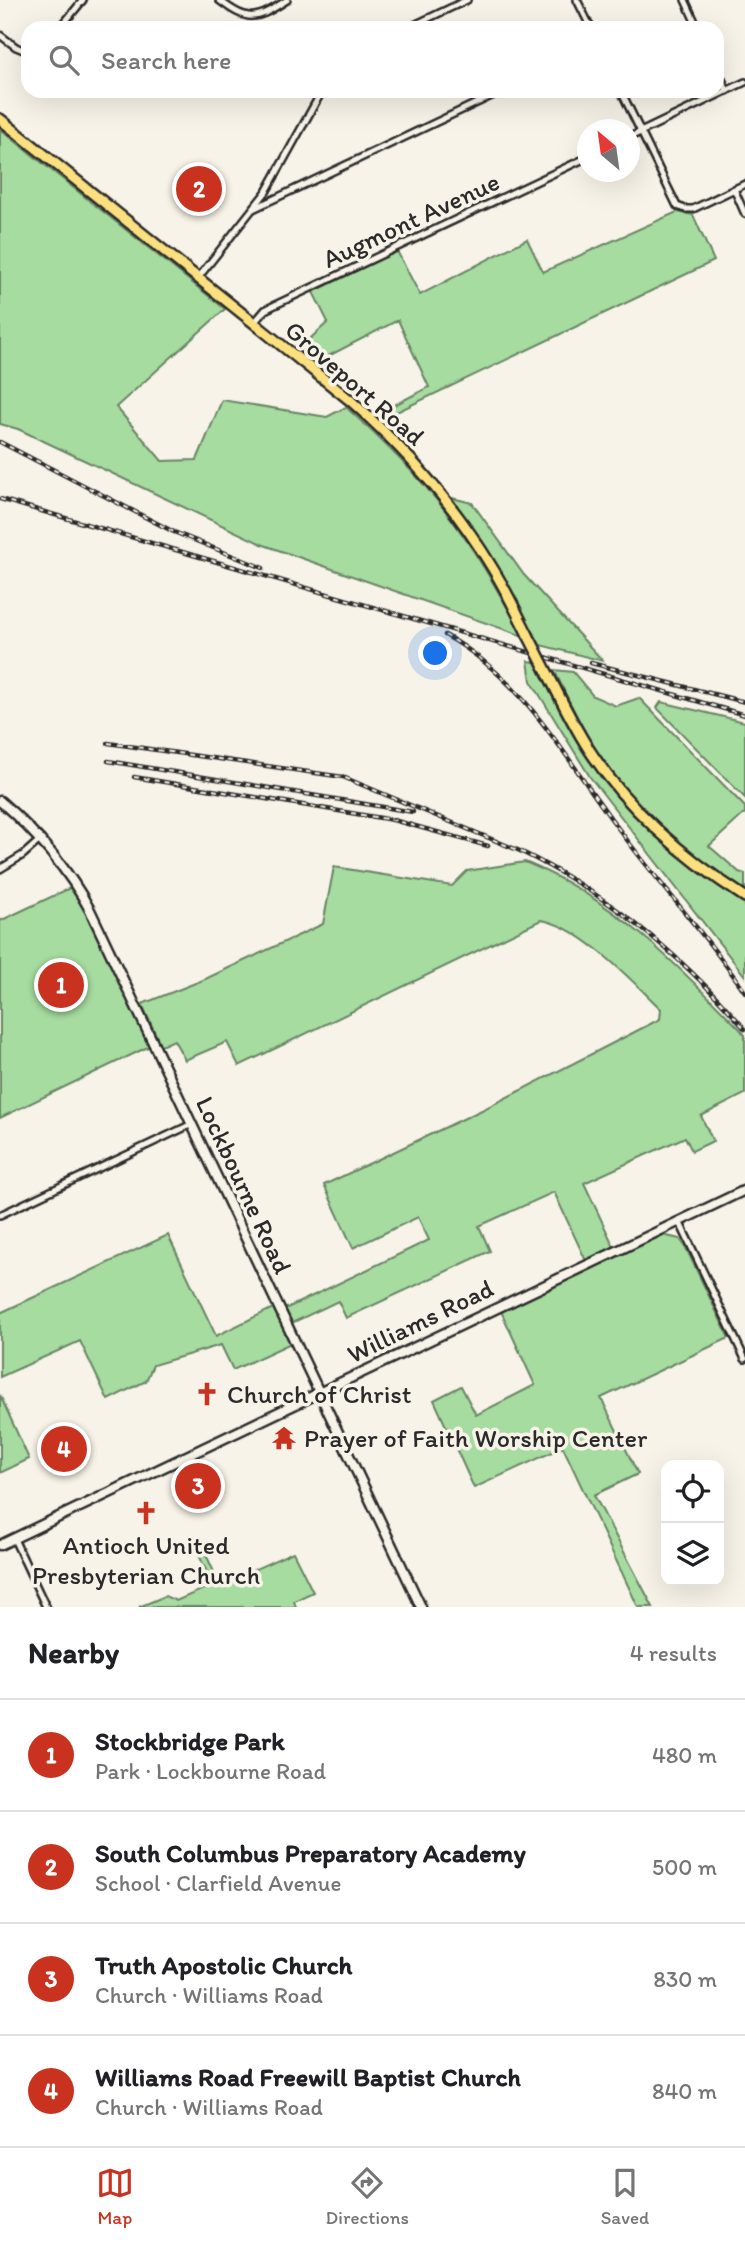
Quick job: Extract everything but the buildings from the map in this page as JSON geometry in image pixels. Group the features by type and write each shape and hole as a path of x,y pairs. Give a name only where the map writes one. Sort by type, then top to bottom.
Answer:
{"main road":[{"name":"Groveport Road","path":"0,119 358,407 420,470 478,545 586,745 620,792 674,845 745,897"}],"street":[{"path":"66,21 83,0"},
{"path":"219,0 236,13 251,18 268,12 287,0"},
{"path":"423,21 467,0"},
{"path":"578,0 588,21"},
{"path":"685,0 695,21"},
{"path":"0,35 21,49"},
{"path":"724,92 745,82"},
{"path":"724,84 727,91"},
{"path":"198,278 254,209 281,168 318,98"},
{"path":"254,209 487,98"},
{"path":"624,98 673,199 681,208 693,209 745,184"},
{"path":"641,132 712,98"},
{"name":"Augmont Avenue","path":"254,323 265,310 577,162"},
{"path":"734,190 745,214"},
{"name":"Lockbourne Road","path":"0,801 41,839 66,870 90,911 421,1607"},
{"path":"0,869 23,855 41,839"},
{"path":"0,1215 192,1124"},
{"name":"Williams Road","path":"0,1545 745,1190"},
{"path":"679,1221 745,1359"},
{"path":"14,1539 46,1607"}],"green space":[{"path":"0,129 225,309 116,407 162,461 197,460 222,400 327,417 346,407 407,466 454,522 479,559 523,636 264,545 18,429 0,424"},
{"path":"677,212 693,215 714,261 384,418 379,413 429,387 398,320 313,364 297,351 328,322 313,292 397,251 420,295 527,239 543,272"},
{"path":"452,498 472,503 524,575 603,661 540,645 496,564"},
{"path":"528,661 535,662 585,754 625,806 662,842 745,903 745,976 590,777 531,681"},
{"path":"554,670 573,672 593,696 616,706 639,698 745,807 745,813 709,846 739,872 745,874 745,890 706,863 668,831 616,778 576,716"},
{"path":"661,702 745,722 745,798 657,708"},
{"path":"525,862 586,894 614,913 692,980 740,1029 745,1035 745,1094 701,1116 713,1141 692,1151 685,1137 584,1183 614,1247 586,1261 554,1192 479,1226 490,1251 346,1318 338,1301 292,1323 285,1309 429,1240 418,1217 353,1248 324,1185 486,1108 660,1019 661,1009 589,943 573,932 541,920 239,1066 227,1042 185,1060 174,1040 161,1046 142,1004 203,980 323,924 334,867 452,886 467,871"},
{"path":"72,887 94,924 150,1046 0,1118 0,921"},
{"path":"168,1235 216,1336 275,1307 291,1343 233,1370 221,1345 153,1365 146,1381 108,1400 80,1341 0,1377 0,1313"},
{"path":"662,1235 680,1239 685,1246 729,1338 601,1398 638,1474 594,1495 653,1607 638,1607 563,1447 474,1488 434,1400 461,1386 476,1415 535,1385 500,1309"},
{"path":"0,1395 29,1459 0,1473"},
{"path":"203,1548 220,1585 293,1552 313,1592 294,1601 296,1607 139,1607 165,1596 176,1601 213,1585 197,1551"}],"railway":[{"path":"0,442 174,532 263,568"},
{"path":"0,499 745,715"},
{"path":"445,635 474,654 522,699 745,992"},
{"path":"591,663 745,702"},
{"path":"108,743 343,777 520,851 583,887 642,928 696,976 745,1029"},
{"path":"108,761 413,812"},
{"path":"134,777 393,820 488,846"}],"place":[{"name":"South Columbus Preparatory Academy","path":"199,189"},
{"name":"Stockbridge Park","path":"61,985"},
{"name":"Church of Christ","path":"207,1394"},
{"name":"Prayer of Faith Worship Center","path":"284,1438"},
{"name":"Williams Road Freewill Baptist Church","path":"64,1449"},
{"name":"Truth Apostolic Church","path":"198,1486"},
{"name":"Antioch United Presbyterian Church","path":"146,1513"}]}
